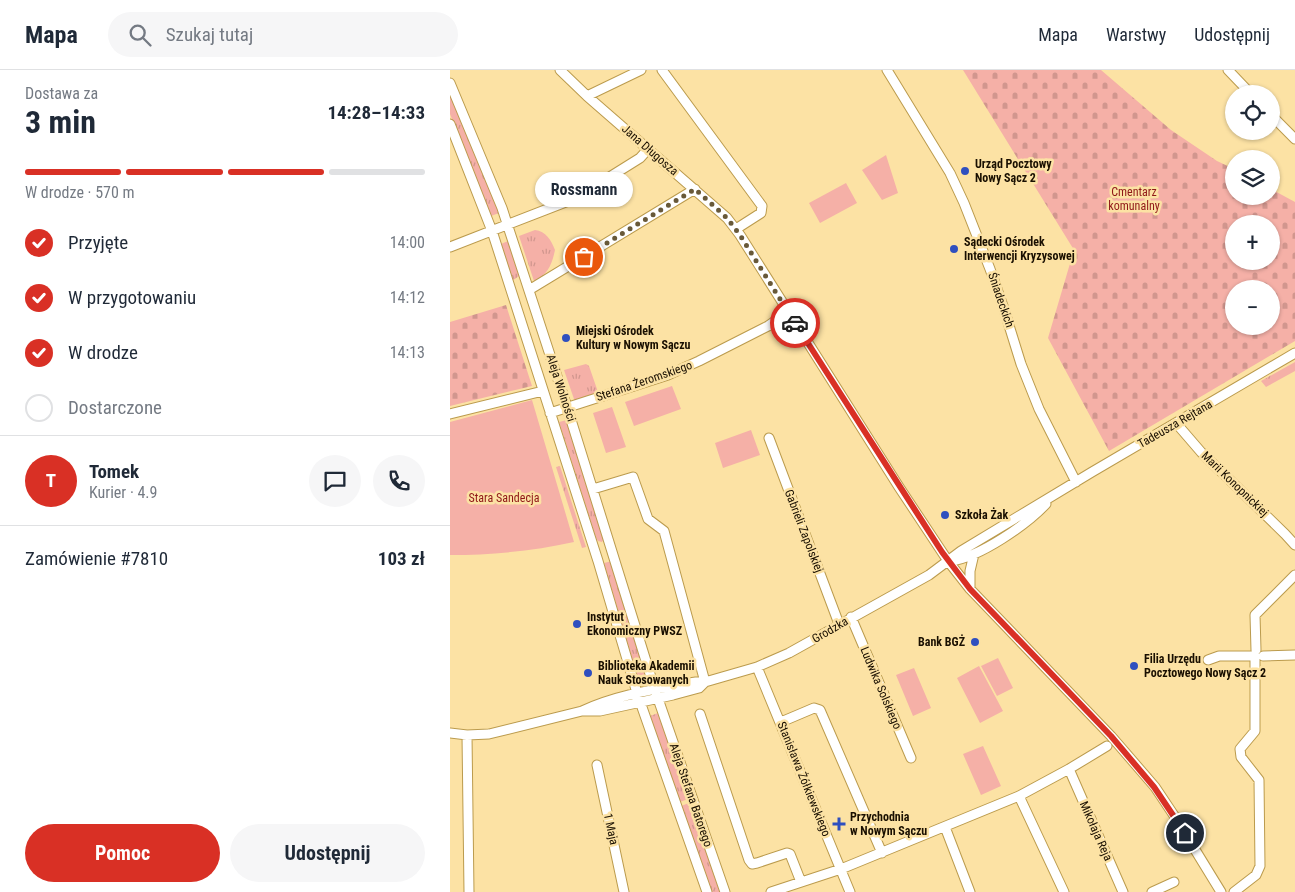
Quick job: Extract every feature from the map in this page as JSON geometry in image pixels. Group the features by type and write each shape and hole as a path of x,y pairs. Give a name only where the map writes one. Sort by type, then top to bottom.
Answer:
{"street":[{"name":"Jana Długosza","path":"560,70 587,96 695,189 727,218 736,229 899,488 948,561 970,589 1111,736 1154,787 1175,817 1221,892"},
{"path":"587,96 641,70"},
{"path":"662,70 762,206 761,213 736,229"},
{"name":"Śniadeckich","path":"887,70 950,173 964,203 1000,297 1021,364 1037,404 1076,482"},
{"path":"1228,70 1242,85"},
{"name":"Aleja Wolności","path":"450,83 508,225 657,694"},
{"name":"Aleja Wolności","path":"450,124 492,231 598,561 639,698"},
{"path":"1280,124 1295,139"},
{"path":"450,247 576,198 640,158 649,148"},
{"path":"529,290 695,189"},
{"name":"Stefana Żeromskiego","path":"550,413 668,374 699,361 768,326 788,312"},
{"name":"Tadeusza Rejtana","path":"948,561 1076,482 1295,353"},
{"path":"450,414 543,391"},
{"name":"Marii Konopnickiej","path":"1176,423 1201,452 1295,545"},
{"name":"Gabrieli Zapolskiej","path":"769,438 839,624"},
{"path":"593,489 633,477 648,519 664,531 705,682"},
{"name":"Tadeusza Rejtana","path":"948,561 965,558 974,554 1013,531 1034,516 1055,495"},
{"path":"970,589 970,571 974,554"},
{"name":"Grodzka","path":"450,733 467,735 489,734 582,711 598,704 699,688 705,682 757,666 789,653 929,574 948,561"},
{"path":"1295,575 1256,615 1259,653 1295,655"},
{"name":"Ludwika Solskiego","path":"851,617 911,758"},
{"path":"1208,660 1219,656 1255,656 1256,731 1240,749 1241,757 1259,780 1260,866 1256,875 1234,892"},
{"name":"Stanisława Żółkiewskiego","path":"757,666 850,892"},
{"name":"Aleja Stefana Batorego","path":"657,694 725,892"},
{"name":"Aleja Stefana Batorego","path":"639,698 706,892"},
{"path":"781,722 814,708 820,710 882,853"},
{"path":"700,714 749,860 752,864 787,853 790,854 801,882"},
{"path":"467,735 469,892"},
{"path":"771,892 841,869 1019,796 1107,746"},
{"name":"1 Maja","path":"597,766 624,892"},
{"name":"Mikołaja Reja","path":"1069,769 1123,892"},
{"path":"1019,796 1064,892"},
{"path":"945,827 970,892"},
{"path":"1152,892 1174,882"}],"green space":[{"name":"Cmentarz komunalny","path":"963,70 1101,70 1171,130 1225,165 1225,205 1280,205 1280,194 1295,202 1295,341 1109,451 1048,338 1074,250"},
{"path":"450,94 499,213 491,216 450,114"},
{"path":"886,155 898,193 882,200 862,170"},
{"path":"846,183 857,203 820,223 809,203"},
{"path":"535,230 542,232 548,237 555,250 549,268 543,276 534,281 519,236"},
{"path":"508,241 519,276 512,281 501,244"},
{"path":"506,305 532,386 450,406 450,322"},
{"path":"1295,362 1295,371 1266,387 1261,381"},
{"path":"586,364 589,366 598,392 596,395 575,402 564,370"},
{"path":"672,386 681,409 634,426 625,402"},
{"name":"Stara Sandecja","path":"532,400 574,542 513,552 450,555 450,422"},
{"path":"612,407 626,447 606,453 593,413"},
{"path":"567,420 604,539 602,542 596,538 559,422"},
{"path":"751,430 760,455 723,468 715,443"},
{"path":"560,466 586,547 582,548 556,467"},
{"path":"612,561 646,676 638,678 604,563"},
{"path":"998,658 1013,688 997,696 981,666"},
{"path":"979,666 1003,711 980,723 957,678"},
{"path":"914,668 931,708 913,716 896,675"},
{"path":"658,713 688,799 680,802 650,716"},
{"path":"983,746 1001,786 981,795 963,754"},
{"path":"689,803 720,892 711,892 681,806"}],"way so far":[{"path":"584,257 695,189 727,218 740,235 795,323"}],"place":[{"name":"Urząd Pocztowy Nowy Sącz 2","path":"965,171"},
{"name":"Sądecki Ośrodek Interwencji Kryzysowej","path":"954,249"},
{"name":"Rossmann","path":"584,257"},
{"name":"Miejski Ośrodek Kultury w Nowym Sączu","path":"566,338"},
{"name":"Szkoła Żak","path":"945,515"},
{"name":"Instytut Ekonomiczny PWSZ","path":"577,624"},
{"name":"Bank BGŻ","path":"975,642"},
{"name":"Filia Urzędu Pocztowego Nowy Sącz 2","path":"1134,666"},
{"name":"Biblioteka Akademii Nauk Stosowanych","path":"588,673"},
{"name":"Przychodnia w Nowym Sączu","path":"839,824"}],"route":[{"path":"795,323 899,488 958,574 970,589 1111,736 1154,787 1185,833"}]}
